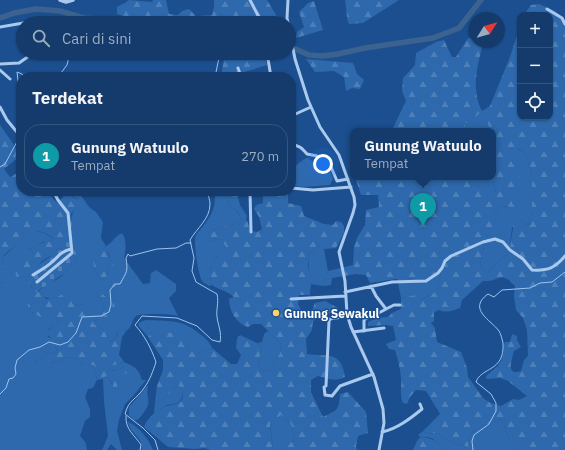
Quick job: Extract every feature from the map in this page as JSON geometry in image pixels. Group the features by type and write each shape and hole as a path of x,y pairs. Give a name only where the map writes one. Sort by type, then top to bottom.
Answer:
{"street":[{"path":"60,0 66,2 73,0"},
{"path":"250,0 258,16"},
{"path":"287,16 288,0"},
{"path":"547,9 562,18 565,24"},
{"path":"0,27 16,24"},
{"path":"0,64 19,64 24,60"},
{"path":"268,60 270,72"},
{"path":"296,60 305,93 320,127 339,155 348,179 354,205 350,223 339,252 345,281 346,310 353,332 378,387 383,409 384,423 379,450"},
{"path":"238,68 239,72"},
{"path":"0,70 5,76 10,78"},
{"path":"0,107 7,120 16,131"},
{"path":"296,114 311,107"},
{"path":"296,146 302,148 307,154 317,156 321,159 333,170 337,181 348,179"},
{"path":"296,188 313,190 350,187"},
{"path":"37,282 72,253 68,213 56,196"},
{"path":"250,196 251,232"},
{"path":"291,299 345,294 371,286 403,281 426,281 438,273 445,261 451,256 483,242 495,239 504,242 510,250 523,260 532,270 547,270 565,256"},
{"path":"33,275 52,263 56,256 71,249"},
{"path":"371,286 376,296 386,309"},
{"path":"364,331 364,320 394,305 400,305"},
{"path":"348,316 330,319 329,321 326,386 323,390 325,395 332,396 340,386 373,374"},
{"path":"353,332 384,328"},
{"path":"382,432 394,428 412,417 422,409 420,404"}],"green space":[{"path":"129,0 152,2 153,0 166,0 169,14 178,15 182,11 189,9 196,16 124,16 117,14 117,7"},
{"path":"214,0 267,0 277,16 196,16 212,15"},
{"path":"345,0 399,0 363,23 349,24"},
{"path":"314,1 323,30 296,38 297,32 304,27 299,12 308,3"},
{"path":"539,4 555,11 565,20 565,450 517,450 509,438 501,419 473,431 468,447 451,442 438,434 429,434 423,431 440,414 426,391 416,390 410,397 407,404 403,403 401,394 401,374 395,350 389,349 386,344 396,340 393,326 368,326 368,322 377,318 388,317 392,313 401,309 401,298 421,294 421,300 437,291 441,273 437,272 424,279 408,277 370,283 366,275 356,274 332,278 331,285 324,286 328,271 353,265 354,247 357,238 365,225 366,210 379,207 378,195 361,195 356,180 474,180 475,184 481,189 487,189 496,193 493,180 496,180 496,128 490,128 482,112 465,124 466,128 393,128 406,101 402,91 403,78 415,65 416,53 436,42 444,40 452,57 456,57 468,38 469,48 482,48 476,78 477,95 482,111 490,106 510,57 517,35 517,120 553,120 553,12 526,12 531,5","holes":["518,149 525,153 532,175 532,212 529,225 519,220 514,222 509,253 498,261 487,274 480,264 486,238 496,223 494,215 499,206 516,207 519,195 519,170 516,160","502,277 509,280 515,286 514,296 516,310 523,318 527,330 528,356 524,360 521,371 516,372 511,369 514,351 521,347 517,340 517,336 512,334 510,342 505,342 503,355 500,362 486,376 486,379 500,378 508,381 527,396 519,400 513,399 501,406 484,399 468,377 467,368 461,352 437,342 435,328 431,323 434,321 434,312 439,310 450,311 460,308 462,300 483,281 490,281"]},
{"path":"306,59 353,63 357,74 364,80 360,89 352,88 346,91 344,77 334,71 315,72"},
{"path":"224,60 266,60 267,65 244,72 222,72"},
{"path":"482,111 490,128 466,128 465,124"},
{"path":"0,125 16,149 16,159 4,169 10,177 16,174 16,196 52,196 58,203 64,196 71,196 80,201 84,207 82,210 74,210 71,214 73,241 69,241 62,248 54,250 53,254 42,261 30,275 17,278 15,268 21,256 34,247 54,239 39,231 32,231 26,234 2,258 4,283 0,282"},
{"path":"517,149 525,153 532,175 532,212 529,225 519,220 512,228 509,253 498,261 487,274 480,264 486,238 494,215 499,206 509,207 518,184 519,173 515,158"},
{"path":"308,157 310,160 328,167 333,179 330,185 296,186 296,165"},
{"path":"474,180 493,180 496,194 487,189 481,189 475,184"},
{"path":"72,196 81,196 89,207 96,212 103,222 101,238 106,246 122,233 126,245 124,258 143,284 150,283 151,273 156,270 176,284 176,291 169,298 178,316 144,314 136,316 133,319 131,326 126,331 117,333 111,342 104,330 93,323 95,320 105,320 115,308 113,289 108,288 108,298 105,295 97,294 104,307 101,315 85,315 83,313 85,304 75,306 59,296 52,299 44,297 39,291 48,283 58,279 77,259 72,242 71,221 74,210 82,210 77,199","holes":["104,246 113,264 108,269 106,278 101,280 95,270 93,259"]},
{"path":"215,196 228,196 229,207 237,212 241,220 231,226 220,227 213,231 206,242 218,239 227,246 212,264 210,278 212,285 209,286 203,282 200,277 196,258 195,239 196,235 207,221 213,209"},
{"path":"228,196 238,196 240,205 247,216 246,219 250,231 257,232 262,229 259,217 254,209 256,205 263,203 263,196 288,196 288,203 301,206 304,216 324,224 333,225 336,221 341,222 344,226 344,233 336,248 324,249 318,245 309,254 308,266 311,278 310,295 299,295 298,304 301,310 312,310 315,303 325,301 338,308 335,313 326,314 313,321 312,330 306,339 307,354 327,355 337,359 343,368 345,377 335,380 318,376 311,380 311,392 323,417 338,407 340,394 348,392 366,412 368,433 358,436 356,446 357,450 282,450 295,439 291,424 281,415 270,424 273,450 210,450 205,448 195,449 168,447 144,427 150,417 157,411 180,402 183,395 183,392 178,385 161,401 155,402 157,386 163,370 163,360 148,337 152,332 166,332 178,335 184,340 192,351 199,354 212,348 231,364 237,364 241,355 236,348 237,338 240,335 257,343 262,348 258,363 260,369 266,371 270,370 280,353 281,344 261,324 253,324 248,327 237,320 230,308 229,303 229,299 234,297 212,285 210,274 211,267 226,246 218,239 206,242 201,235 206,229 213,231 220,227 231,226 241,220 237,211 234,208 229,207"},
{"path":"33,230 44,233 54,239 49,242 43,242 29,249 17,278 24,277 32,287 30,288 30,299 32,313 48,320 55,317 59,320 56,325 49,329 48,337 51,338 50,344 55,346 58,352 45,354 34,364 38,367 48,362 52,363 68,357 76,359 84,365 94,365 97,380 93,388 88,389 85,397 90,409 90,417 85,421 80,436 86,443 87,450 0,450 0,282 3,283 2,258 21,240 27,232"},
{"path":"73,241 77,259 65,273 36,292 24,277 30,275 35,268 52,254 54,250 62,248 63,242"},
{"path":"318,245 324,249 328,271 324,286 310,284 308,262 309,254"},
{"path":"101,246 104,246 107,249 114,265 108,269 106,278 101,280 95,270 91,254"},
{"path":"437,272 441,273 437,292 421,300 421,295 401,298 397,278 408,277 415,279"},
{"path":"114,283 116,287 113,289 115,308 107,320 100,322 95,320 93,323 104,330 111,342 120,329 126,331 122,337 119,355 124,362 110,367 111,370 115,371 127,365 131,370 118,378 118,391 115,390 110,380 106,376 103,379 97,380 94,365 84,365 76,359 68,357 52,363 48,362 34,369 32,366 45,354 58,352 55,346 52,346 50,343 51,338 47,334 59,320 55,317 49,322 28,310 30,288 32,287 36,292 39,291 46,299 70,293 75,306 85,304 87,309 83,313 101,315 104,307 97,294 101,293 108,298 108,288 110,284"},
{"path":"146,320 181,323 194,329 206,339 212,348 199,354 191,352 186,343 152,332 148,337 138,325 140,322"},
{"path":"268,331 281,344 280,353 270,370 266,371 260,369 258,363 262,348 257,343 262,342 264,334"},
{"path":"124,362 136,368 142,380 146,380 125,404 119,420 117,431 122,450 117,450 111,444 107,450 102,450 108,436 103,379 106,376 112,385 117,386 117,380 124,366 117,371 111,370 110,367"},
{"path":"178,385 183,391 180,401 178,403 165,406 154,414 155,402 161,401"},
{"path":"147,386 148,406 137,420 134,420 129,415 129,407"},
{"path":"281,415 291,424 295,439 282,450 273,450 270,423"},
{"path":"501,419 509,438 517,450 443,450 433,439 418,435 423,431 429,434 435,433 451,442 467,447 470,435 473,431"},
{"path":"128,422 143,434 153,450 141,450 141,442 129,426"},
{"path":"420,437 434,440 443,450 413,450"}],"waterway":[{"path":"296,49 309,55 323,56 433,38 459,28 481,0"},
{"path":"0,18 14,13 36,9 60,11 77,16"},
{"path":"62,72 67,65 68,60"},
{"path":"216,72 219,60"},
{"path":"0,167 5,164 16,144"},
{"path":"158,450 155,440 143,428 125,414 131,402 148,382 156,362 142,333 135,325 142,316 177,318 197,326 212,340 220,342 220,332 217,320 217,294 196,282 192,271 194,258 190,240 208,214 210,204 208,196"},
{"path":"0,394 6,388 9,379 13,378 16,374 15,368 17,360 29,350 40,347 49,342 60,345 68,342 76,333 82,317 101,316 109,312 111,304 110,290 115,284 120,284 127,269 126,258 128,254 130,256 157,249 176,248 186,243 191,243"},
{"path":"473,450 472,441 474,435 489,424 496,411 496,403 491,394 476,382 479,377 497,364 503,352 503,343 500,332 486,318 480,309 482,299 488,294 494,297 502,290 530,288 540,283 552,282 565,272"},
{"path":"126,416 129,429 141,445 140,450"}],"place":[{"name":"Gunung Watuulo","path":"423,226"},
{"name":"Gunung Sewakul","path":"276,313"}]}
